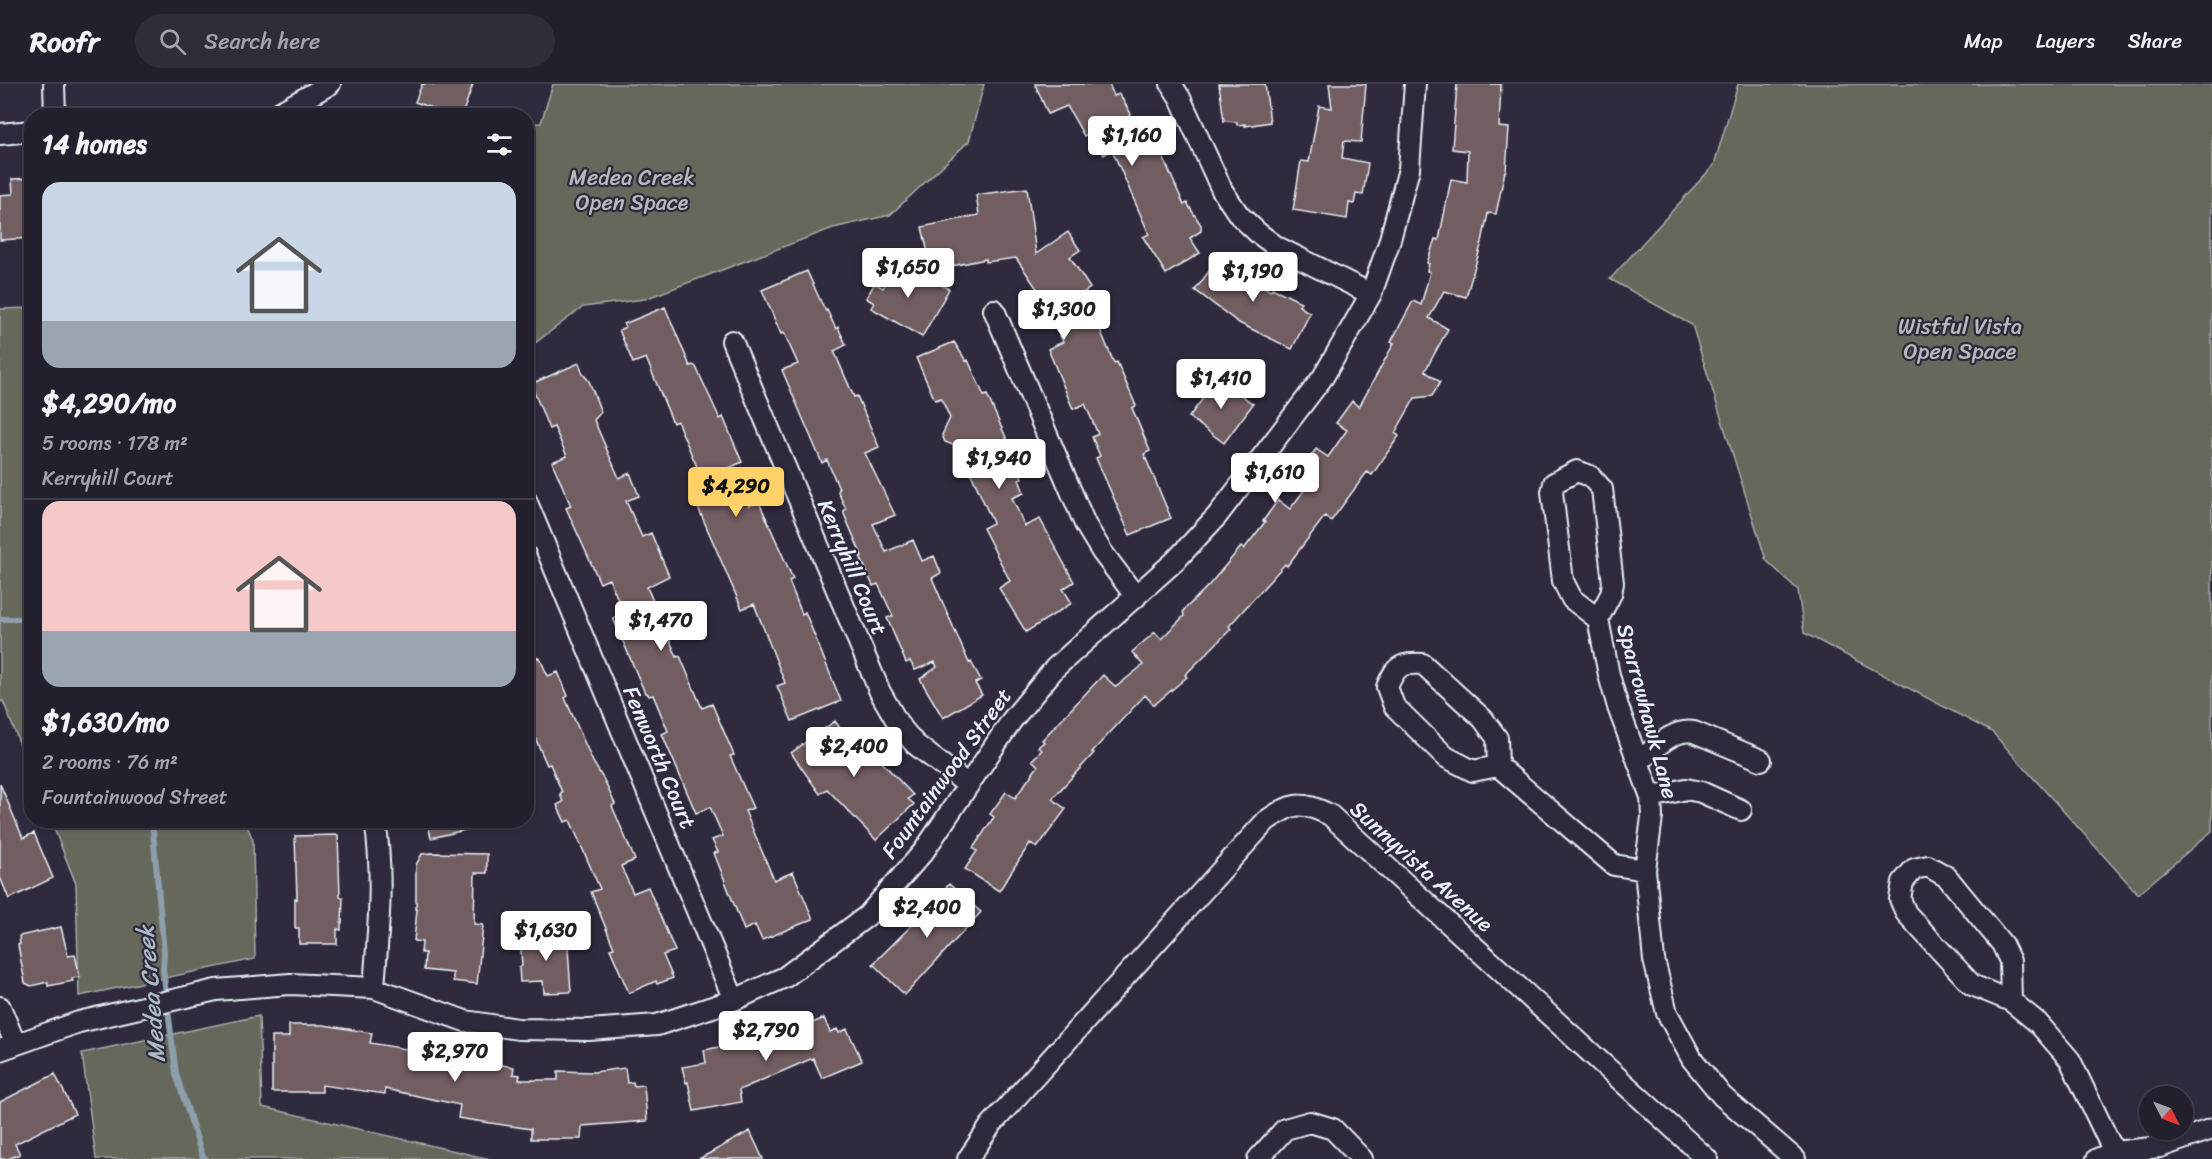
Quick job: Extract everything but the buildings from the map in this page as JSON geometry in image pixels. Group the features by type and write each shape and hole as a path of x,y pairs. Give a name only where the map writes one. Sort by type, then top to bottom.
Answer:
{"street":[{"path":"54,84 55,108"},
{"path":"287,108 330,84"},
{"path":"1171,84 1180,98 1222,190 1239,214 1258,233 1277,247 1371,294"},
{"name":"Fountainwood Street","path":"7,1047 79,1022 216,990 290,984 374,988 465,1021 518,1029 589,1030 657,1024 734,1000 785,977 867,916 924,851 1012,720 1055,668 1175,561 1217,516 1323,377 1371,294 1389,243 1409,169 1415,84"},
{"path":"0,134 24,132"},
{"path":"994,310 1085,524 1102,552 1136,597"},
{"name":"Kerryhill Court","path":"732,341 880,692 899,725 915,744 968,785"},
{"name":"Sparrowhawk Lane","path":"1598,619 1572,599 1563,581 1552,492 1554,483 1577,471 1590,476 1602,489 1613,583 1611,594 1598,619 1609,675 1651,797 1652,817 1645,870 1654,960 1668,1013 1692,1059 1722,1096 1795,1159"},
{"name":"Fenworth Court","path":"534,519 734,1000"},
{"path":"1498,766 1473,771 1446,758 1394,706 1387,687 1394,670 1406,663 1423,664 1483,719 1497,738 1498,766 1614,865 1645,870"},
{"path":"1638,762 1674,734 1685,730 1761,760"},
{"path":"1651,797 1686,789 1701,792 1741,810"},
{"name":"Sunnyvista Avenue","path":"968,1159 991,1125 1266,820 1287,807 1309,805 1330,814 1707,1159"},
{"path":"374,988 381,904 380,852 376,828"},
{"path":"2011,1001 2010,961 2002,945 1947,877 1928,866 1914,869 1903,882 1900,899 1906,913 1972,985 2011,1001 2038,1023 2070,1060 2106,1155 2160,1147 2212,1129"},
{"path":"0,1007 7,1047"},
{"path":"1258,1159 1285,1128 1310,1122 1334,1129 1362,1159"}],"green space":[{"name":"Medea Creek Open Space","path":"553,84 984,84 969,141 890,215 833,228 645,299 583,307 534,344 534,124 541,123"},
{"name":"Wistful Vista Open Space","path":"1738,84 2212,84 2212,831 2138,894 1992,732 1804,633 1798,590 1766,560 1692,325 1610,279 1714,165"},
{"path":"24,308 24,755 3,701 0,702 0,309"},
{"path":"54,828 248,828 253,840 255,959 79,996 76,884"},
{"path":"259,1016 262,1107 490,1159 96,1159 82,1053"}],"waterway":[{"name":"Medea Creek","path":"0,619 24,619"},
{"name":"Medea Creek","path":"153,828 164,953 163,969 176,1074 202,1155 206,1159"}]}
